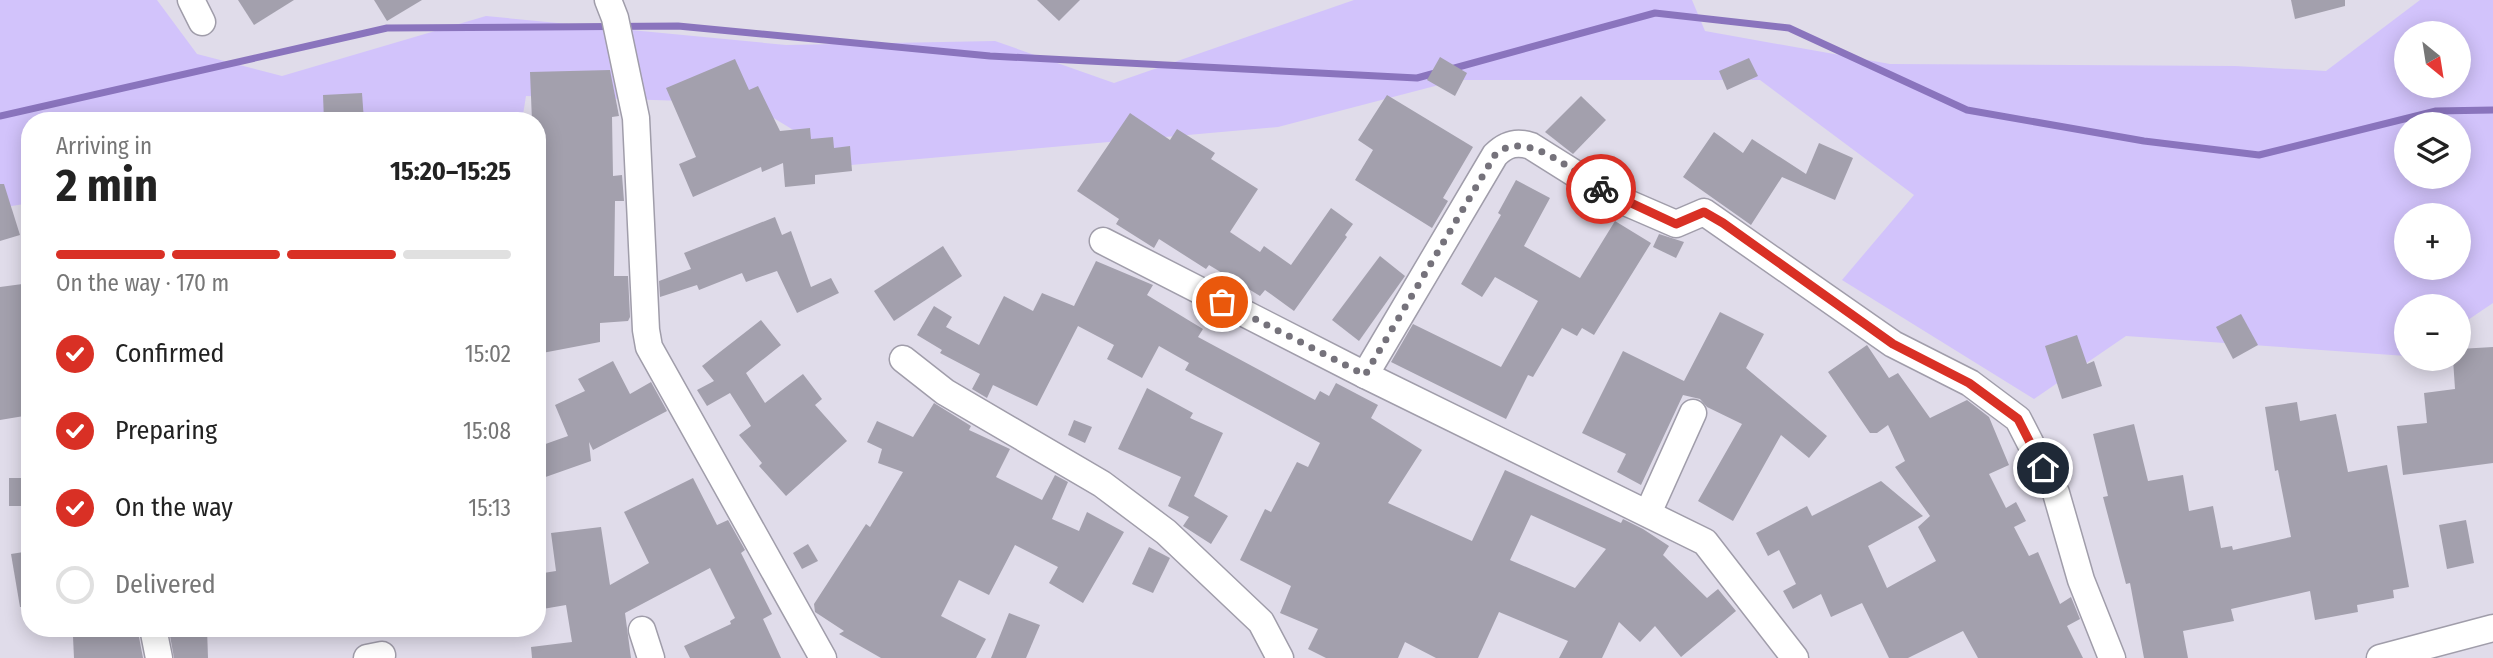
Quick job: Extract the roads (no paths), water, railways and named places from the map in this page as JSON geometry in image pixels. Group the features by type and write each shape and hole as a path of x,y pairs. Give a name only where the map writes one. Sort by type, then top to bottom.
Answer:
{"street":[{"path":"614,19 636,118 649,347 823,658"},
{"path":"1365,375 1495,155 1512,144 1531,146 1609,195 1676,224 1704,212 1893,344 1969,383 2018,419 2056,493 2081,580 2112,658"},
{"path":"1103,241 1365,375 1705,542 1795,658"},
{"path":"903,359 945,392 1102,484 1166,532 1261,622 1280,658"},
{"path":"1648,513 1693,414"},
{"path":"2380,658 2493,628"},
{"path":"642,629 651,658"},
{"path":"155,637 159,658"}],"waterway":[{"path":"1451,69 1655,13 1789,28 1967,110 2144,141 2259,155 2436,111 2493,110"},
{"path":"0,116 387,28 678,26 990,56 1417,78 1439,72"}]}
